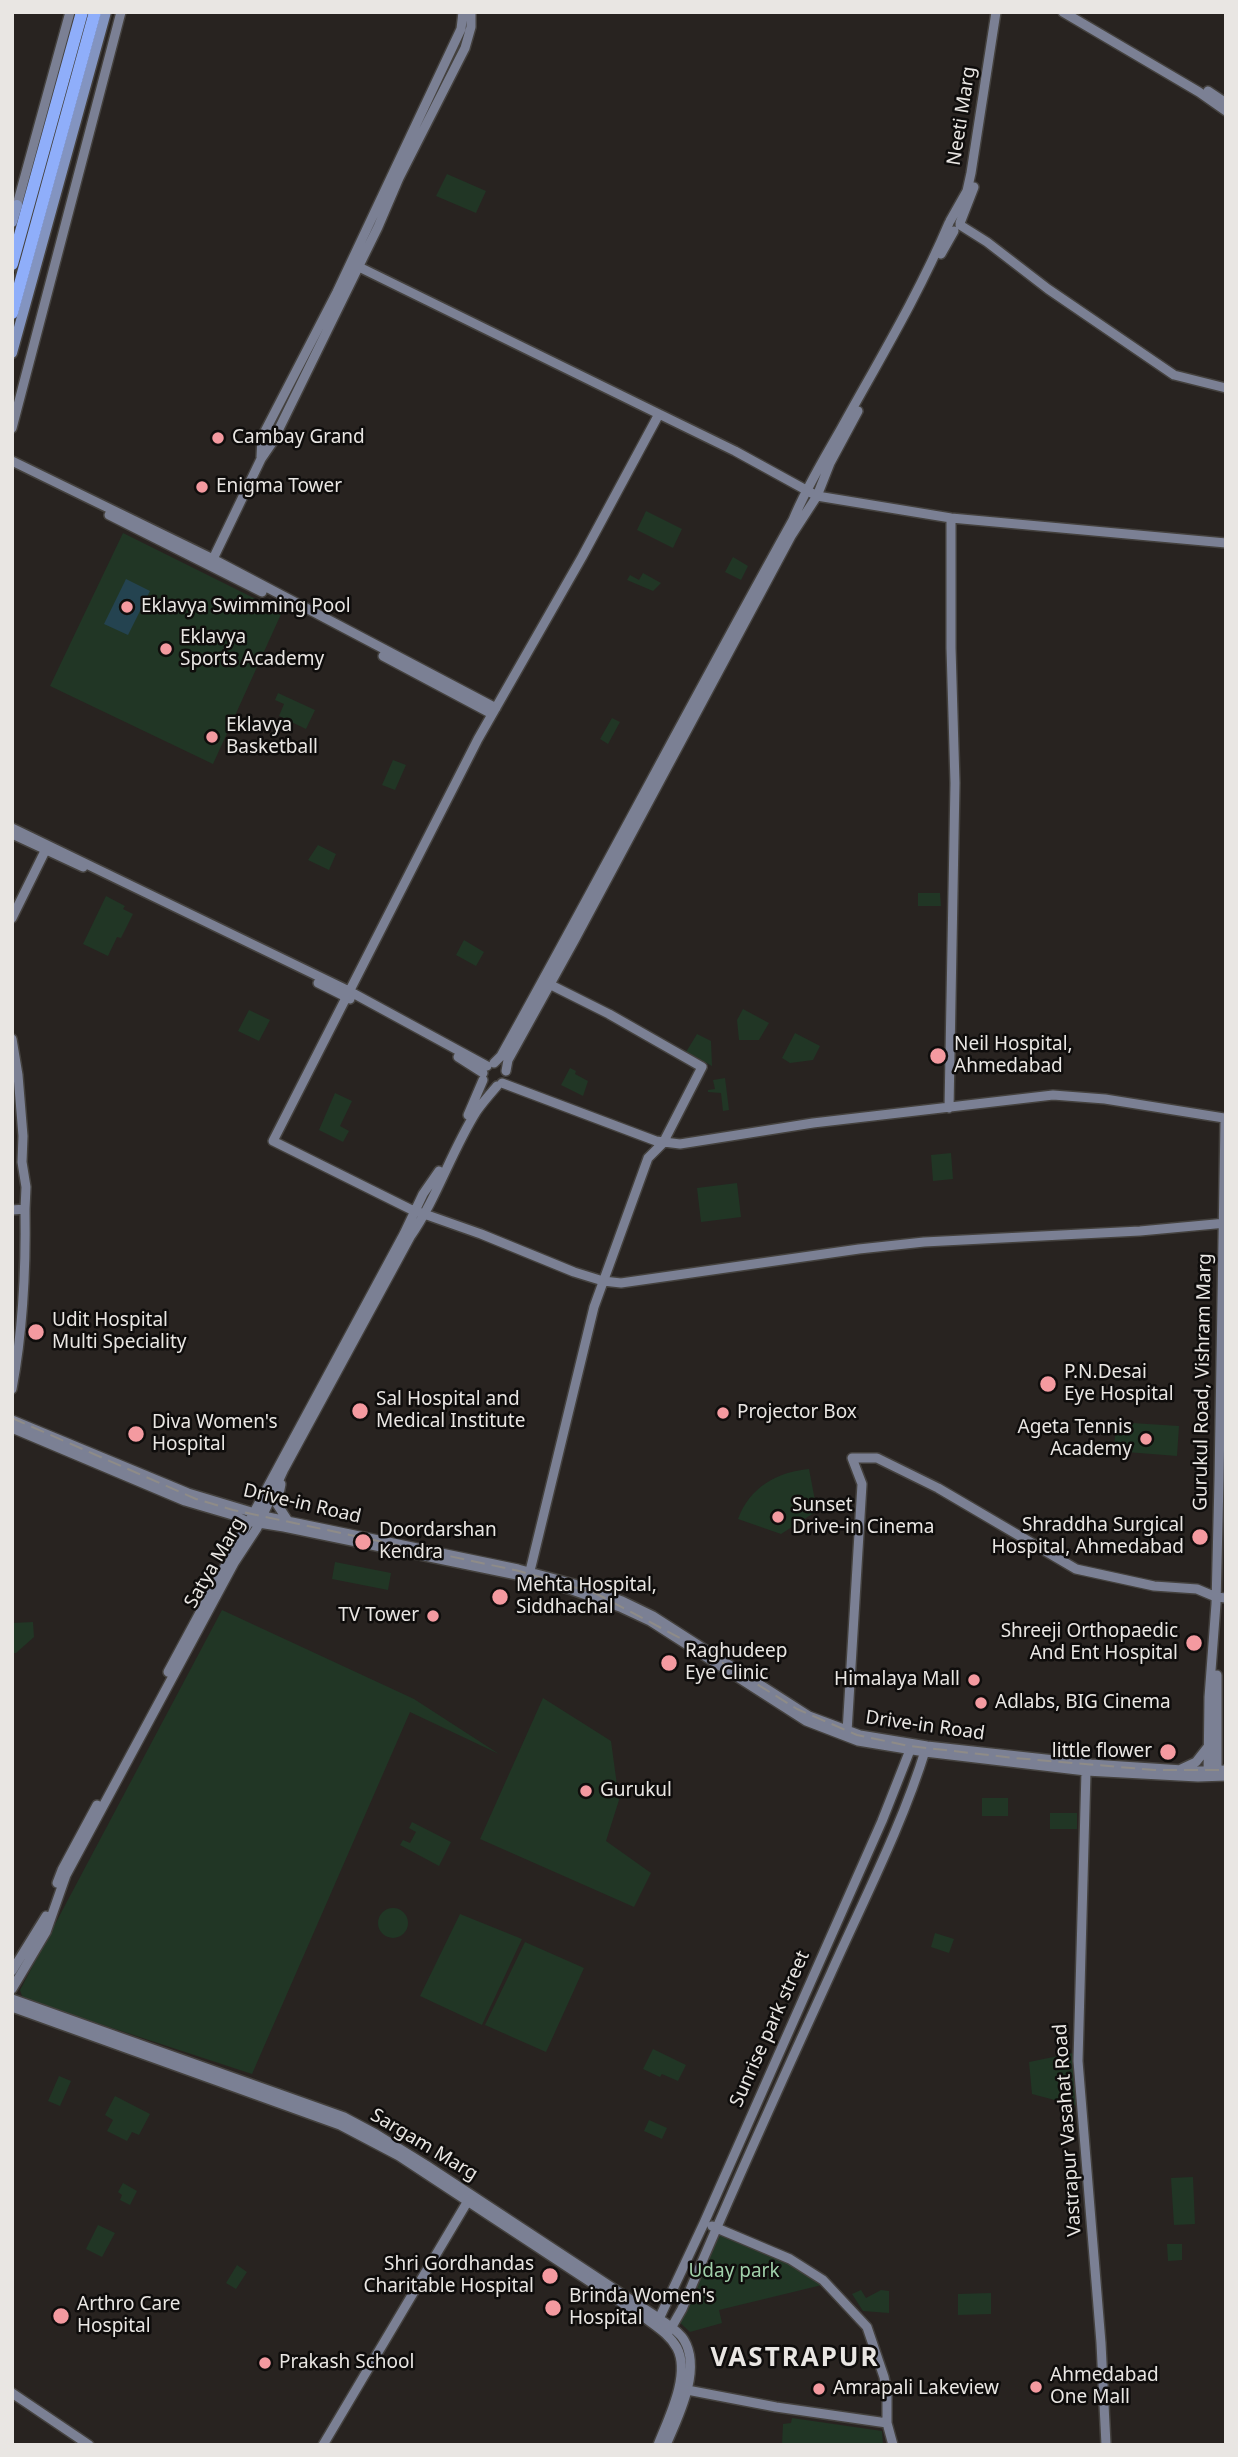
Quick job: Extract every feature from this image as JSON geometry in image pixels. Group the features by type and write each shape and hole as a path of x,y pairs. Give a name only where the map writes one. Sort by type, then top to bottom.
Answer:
{"highway":[{"path":"12,264 82,12"},
{"path":"12,313 95,12"}],"main road":[{"path":"12,353 106,12"},
{"path":"12,222 17,205"}],"street":[{"path":"17,205 70,12"},
{"path":"12,428 121,12"},
{"path":"213,559 261,458 272,443 355,265 461,29 463,12"},
{"path":"355,265 465,48 471,27 471,12"},
{"name":"Neeti Marg","path":"955,226 971,173 996,12"},
{"path":"569,940 685,715 793,520 806,490 937,250 966,212 976,180 1001,12"},
{"path":"1063,12 1189,86 1226,111"},
{"path":"1074,12 1226,103"},
{"path":"955,226 987,242 1048,289 1174,375 1226,388"},
{"path":"569,940 791,536 817,496 830,463 955,226"},
{"path":"355,265 735,451 817,496 951,518 1226,543"},
{"path":"659,414 417,854 273,1142 414,1210 603,1282 621,1283 927,1242 1140,1231 1225,1223"},
{"path":"12,461 213,559 494,711"},
{"path":"12,467 494,711"},
{"path":"949,1105 955,783 951,518"},
{"path":"12,828 348,994 487,1070 501,1065 503,1079"},
{"path":"12,834 348,994"},
{"path":"12,918 46,849"},
{"name":"Satya Marg","path":"256,1519 425,1214 477,1111 503,1079 508,1060 549,984 569,940"},
{"name":"Satya Marg","path":"12,1989 46,1932 66,1875 83,1838 234,1563 414,1210 472,1108 487,1070 501,1056 569,940"},
{"path":"529,1575 594,1307 648,1158 664,1141 702,1067 610,1014 549,984"},
{"path":"12,1039 17,1064 23,1136 22,1162 26,1186 26,1245 19,1353 12,1388"},
{"path":"487,1070 489,1086 503,1079 664,1141 813,1119 1053,1091 1105,1094 1225,1117"},
{"name":"Gurukul Road, Vishram Marg","path":"1221,1598 1225,1117"},
{"path":"12,1210 25,1209"},
{"name":"Drive-in Road","path":"12,1420 256,1519 288,1521 529,1575 622,1601 653,1616 809,1716 848,1731 912,1747"},
{"name":"Drive-in Road","path":"12,1428 185,1501 284,1527 529,1575 620,1607 650,1622 806,1721 828,1732 871,1744 912,1747 1086,1771 1217,1773"},
{"path":"848,1731 862,1484 852,1458 877,1458 939,1488 1076,1569 1154,1586 1197,1589 1221,1598"},
{"name":"Gurukul Road, Vishram Marg","path":"1217,1773 1212,1743 1226,1467"},
{"path":"284,1469 277,1504 288,1521"},
{"path":"1179,1770 1196,1762 1212,1743 1226,1758"},
{"name":"Sunrise park street","path":"657,2322 704,2223 887,1810 912,1747"},
{"path":"669,2331 863,1904 907,1804 926,1749"},
{"name":"Drive-in Road","path":"926,1749 1217,1773"},
{"name":"Vastrapur Vasahat Road","path":"1086,1771 1078,2061 1101,2343 1106,2445"},
{"name":"Satya Marg","path":"12,1971 44,1922 62,1870 83,1838"},
{"name":"Sargam Marg","path":"12,1999 344,2118 376,2134 684,2339 688,2347 690,2371 658,2445"},
{"name":"Sargam Marg","path":"12,2007 340,2125 470,2198"},
{"path":"323,2445 470,2198"},
{"path":"704,2223 790,2259 823,2280 867,2327 887,2392 887,2423 893,2445"},
{"path":"683,2389 776,2407 887,2423"},
{"name":"Sargam Marg","path":"666,2445 683,2389"},
{"path":"12,2393 89,2445"}],"green space":[{"path":"447,174 486,191 476,213 436,196"},
{"path":"646,511 682,529 673,548 637,530"},
{"name":"Eklavya Sports Academy","path":"123,533 282,612 213,764 50,686"},
{"path":"733,557 748,566 741,580 725,572"},
{"path":"643,573 661,583 653,591 627,580 630,575 639,580"},
{"path":"278,693 315,710 306,729 279,716 284,704 275,700"},
{"path":"612,718 620,722 608,744 600,739"},
{"path":"393,760 406,765 395,790 382,785"},
{"path":"318,845 336,854 329,870 308,860"},
{"path":"918,893 940,893 941,906 918,906"},
{"path":"106,896 125,906 123,909 133,914 108,956 83,944"},
{"path":"464,940 484,952 476,966 456,955"},
{"path":"743,1009 769,1023 759,1040 739,1040 737,1020"},
{"path":"249,1010 270,1020 259,1041 238,1031"},
{"path":"795,1033 820,1046 813,1060 790,1063 782,1058"},
{"path":"697,1034 711,1041 712,1066 686,1052"},
{"path":"570,1068 588,1081 583,1096 561,1085"},
{"path":"725,1078 729,1110 723,1111 721,1093 708,1090 715,1089 713,1080"},
{"path":"335,1093 352,1101 340,1126 349,1131 343,1142 319,1130"},
{"path":"951,1153 953,1179 933,1181 931,1155"},
{"path":"737,1183 741,1217 701,1222 697,1188"},
{"name":"Ageta Tennis Academy","path":"1116,1422 1179,1426 1177,1456 1114,1451"},
{"path":"809,1469 817,1511 781,1534 738,1519 750,1498 766,1483 786,1474"},
{"path":"335,1562 391,1573 388,1590 332,1579"},
{"path":"222,1610 414,1699 499,1754 410,1712 252,2074 30,2001 22,1996 20,1990"},
{"path":"33,1622 34,1637 16,1653 12,1653 12,1623"},
{"path":"543,1698 611,1741 619,1800 606,1841 651,1873 634,1907 480,1839"},
{"path":"982,1798 1008,1798 1008,1816 982,1816"},
{"path":"1050,1813 1077,1813 1077,1829 1050,1829"},
{"path":"412,1822 451,1842 439,1866 400,1845 403,1840 410,1843 416,1832 409,1828"},
{"path":"393,1908 404,1912 408,1923 404,1934 393,1938 382,1934 378,1923 382,1912"},
{"path":"460,1914 522,1939 482,2025 420,1996"},
{"path":"935,1933 954,1939 949,1953 931,1947"},
{"path":"525,1942 584,1968 546,2052 485,2025"},
{"path":"653,2049 686,2065 678,2081 643,2069"},
{"path":"1073,2053 1081,2107 1032,2094 1029,2062"},
{"path":"59,2076 71,2081 60,2106 48,2101"},
{"path":"115,2096 150,2114 139,2135 132,2132 127,2141 107,2131 113,2120 105,2115"},
{"path":"649,2120 667,2128 662,2139 644,2131"},
{"path":"1193,2177 1195,2224 1174,2225 1171,2178"},
{"path":"123,2183 137,2191 130,2205 120,2200 122,2195 118,2192"},
{"path":"98,2225 115,2233 102,2257 86,2249"},
{"name":"Uday park","path":"716,2229 788,2260 826,2284 719,2310 722,2323 690,2332 677,2320"},
{"path":"1167,2244 1182,2244 1182,2260 1168,2261"},
{"path":"237,2265 247,2272 236,2289 226,2283"},
{"path":"861,2290 866,2298 881,2290 889,2291 889,2313 863,2311 852,2294"},
{"path":"991,2293 991,2314 958,2315 958,2294"},
{"path":"792,2418 882,2431 883,2445 782,2445 783,2424 791,2423"}],"water":[{"name":"Eklavya Swimming Pool","path":"126,579 150,591 128,635 104,624"}],"railway":[{"path":"12,1418 196,1499 233,1510 519,1571 597,1594 697,1647 797,1709 857,1735 909,1746 1015,1758 1154,1770 1226,1770"}],"place":[{"name":"Cambay Grand","path":"218,438"},
{"name":"Enigma Tower","path":"202,487"},
{"name":"Eklavya Swimming Pool","path":"127,607"},
{"name":"Eklavya Sports Academy","path":"166,649"},
{"name":"Eklavya Basketball","path":"212,737"},
{"name":"Neil Hospital, Ahmedabad","path":"938,1056"},
{"name":"Udit Hospital Multi Speciality","path":"36,1332"},
{"name":"P.N.Desai Eye Hospital","path":"1048,1384"},
{"name":"Sal Hospital and Medical Institute","path":"360,1411"},
{"name":"Projector Box","path":"723,1413"},
{"name":"Diva Women's Hospital","path":"136,1434"},
{"name":"Ageta Tennis Academy","path":"1146,1439"},
{"name":"Sunset Drive-in Cinema","path":"778,1517"},
{"name":"Shraddha Surgical Hospital, Ahmedabad","path":"1200,1537"},
{"name":"Doordarshan Kendra","path":"363,1542"},
{"name":"Mehta Hospital, Siddhachal","path":"500,1597"},
{"name":"TV Tower","path":"433,1616"},
{"name":"Shreeji Orthopaedic And Ent Hospital","path":"1194,1643"},
{"name":"Raghudeep Eye Clinic","path":"669,1663"},
{"name":"Himalaya Mall","path":"974,1680"},
{"name":"Adlabs, BIG Cinema","path":"981,1703"},
{"name":"little flower","path":"1168,1752"},
{"name":"Gurukul","path":"586,1791"},
{"name":"Shri Gordhandas Charitable Hospital","path":"550,2276"},
{"name":"Brinda Women's Hospital","path":"553,2308"},
{"name":"Arthro Care Hospital","path":"61,2316"},
{"name":"Prakash School","path":"265,2363"},
{"name":"Ahmedabad One Mall","path":"1036,2387"},
{"name":"Amrapali Lakeview","path":"819,2389"}],"district":[{"name":"VASTRAPUR","path":"795,2359"}]}
